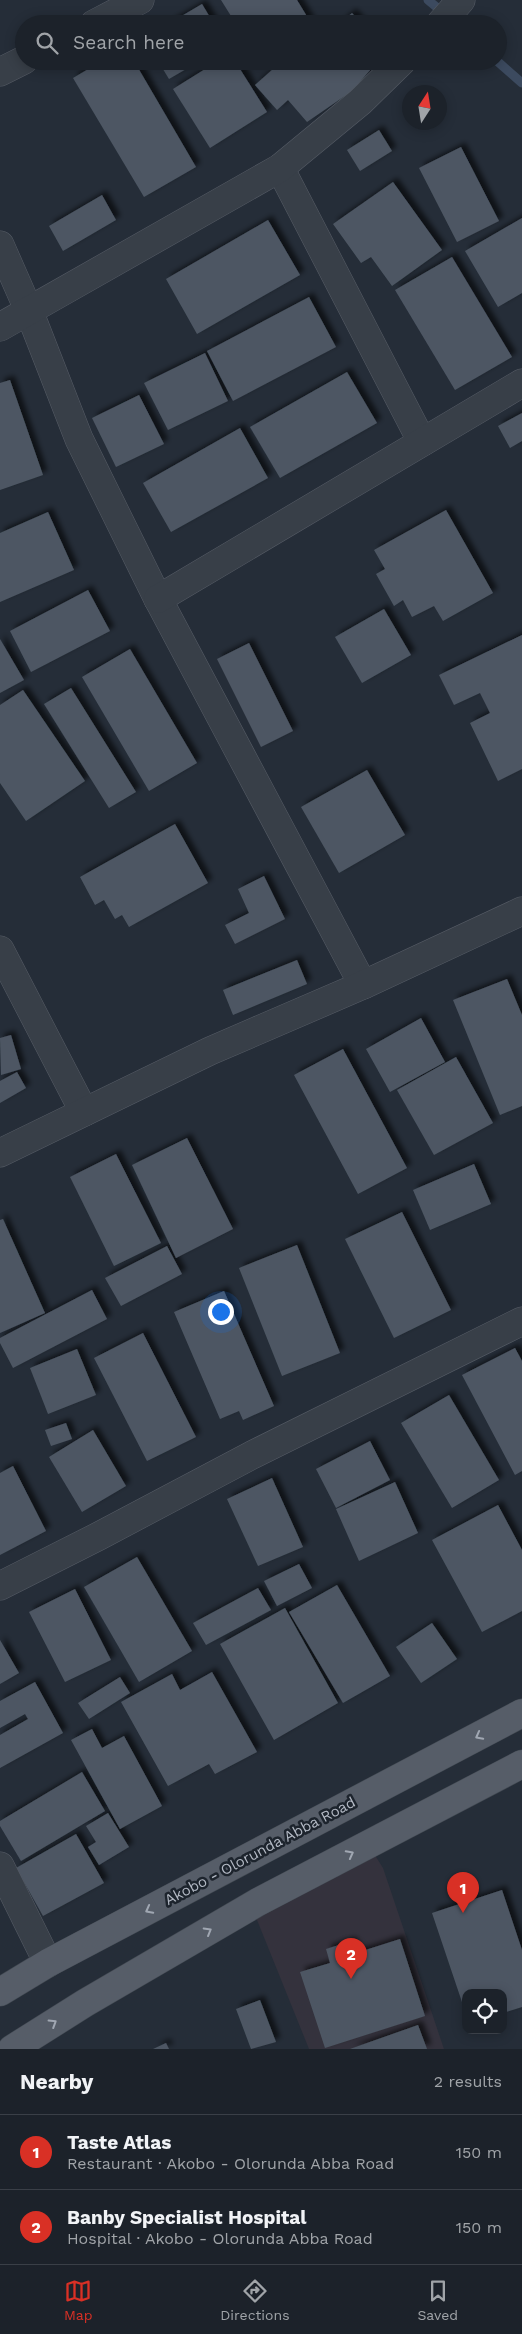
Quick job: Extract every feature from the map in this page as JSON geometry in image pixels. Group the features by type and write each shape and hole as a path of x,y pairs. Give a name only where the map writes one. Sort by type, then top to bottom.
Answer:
{"main road":[{"name":"Akobo - Olorunda Abba Road","path":"0,1992 48,1963 522,1713"},
{"path":"12,2049 85,2003 258,1902 522,1764"}],"street":[{"path":"111,15 140,0"},
{"path":"448,15 461,0"},
{"path":"0,72 15,64"},
{"path":"0,327 280,168 360,102 393,70"},
{"path":"280,168 422,442"},
{"path":"0,245 29,311 79,439 158,599 363,985"},
{"path":"158,599 522,383"},
{"path":"0,1153 210,1051 363,985 522,911"},
{"path":"0,950 84,1112"},
{"path":"0,1586 252,1455 522,1321"},
{"path":"0,1866 48,1963"}],"shaded area":[{"path":"371,1849 383,1868 444,2049 309,2049 253,1910"}],"building":[{"path":"221,0 297,0 306,15 230,15"},
{"path":"202,4 209,15 183,15"},
{"path":"87,70 139,70 196,167 144,197 73,78"},
{"path":"164,70 184,70 169,79"},
{"path":"204,70 241,70 267,112 210,148 173,89"},
{"path":"272,70 370,70 352,91 307,122 288,100 277,110 255,85"},
{"path":"379,130 392,151 360,171 347,150"},
{"path":"461,147 499,221 457,242 419,168"},
{"path":"393,182 442,250 392,286 371,257 361,263 333,224"},
{"path":"102,195 116,220 63,251 49,226"},
{"path":"522,218 522,293 498,307 465,251"},
{"path":"268,220 300,275 197,334 166,279"},
{"path":"452,257 512,357 455,390 395,290"},
{"path":"309,297 336,347 233,401 207,351"},
{"path":"205,353 228,401 168,430 144,383"},
{"path":"347,372 377,423 280,478 250,427"},
{"path":"10,380 43,475 0,490 0,383"},
{"path":"139,395 164,444 116,467 92,418"},
{"path":"522,413 522,441 510,448 498,426"},
{"path":"240,428 268,478 171,532 143,483"},
{"path":"446,510 493,593 443,621 434,606 412,617 403,600 394,606 376,574 385,569 374,550"},
{"path":"48,512 74,570 0,602 0,533"},
{"path":"88,590 110,631 31,672 10,631"},
{"path":"384,609 411,655 362,683 335,637"},
{"path":"522,635 522,769 498,781 470,723 490,713 480,693 454,705 439,675"},
{"path":"0,639 24,680 0,693"},
{"path":"249,643 293,731 261,747 217,659"},
{"path":"130,649 197,763 149,791 82,677"},
{"path":"71,688 136,792 109,808 44,704"},
{"path":"23,690 85,781 26,821 0,783 0,705"},
{"path":"367,770 405,835 339,873 301,807"},
{"path":"175,824 208,883 129,927 122,915 115,919 104,900 95,905 80,877"},
{"path":"264,876 285,919 235,944 225,925 249,913 238,889"},
{"path":"297,960 307,984 233,1015 223,990"},
{"path":"507,979 522,1015 522,1106 500,1115 453,1000"},
{"path":"421,1018 445,1062 390,1092 366,1049"},
{"path":"11,1035 21,1069 1,1075 0,1038"},
{"path":"343,1049 407,1168 358,1194 294,1075"},
{"path":"456,1057 493,1123 434,1155 397,1090"},
{"path":"17,1072 26,1088 0,1103 0,1081"},
{"path":"187,1138 233,1229 176,1258 132,1165"},
{"path":"116,1154 161,1243 114,1266 70,1177"},
{"path":"474,1164 491,1204 430,1230 413,1190"},
{"path":"402,1212 451,1310 394,1338 345,1239"},
{"path":"3,1219 45,1313 0,1333 0,1220"},
{"path":"297,1245 340,1353 282,1376 239,1268"},
{"path":"167,1246 182,1274 121,1306 105,1278"},
{"path":"92,1290 107,1319 13,1368 0,1343 0,1338"},
{"path":"224,1291 274,1406 243,1420 239,1411 220,1419 174,1312"},
{"path":"143,1333 196,1437 147,1461 94,1358"},
{"path":"515,1348 522,1361 522,1471 515,1475 462,1375"},
{"path":"77,1349 96,1395 48,1414 30,1368"},
{"path":"449,1395 499,1480 452,1508 401,1423"},
{"path":"66,1423 72,1439 51,1446 45,1430"},
{"path":"93,1430 126,1486 82,1512 49,1457"},
{"path":"370,1441 390,1480 336,1508 316,1469"},
{"path":"13,1466 46,1531 0,1555 0,1473"},
{"path":"272,1478 303,1547 258,1566 227,1499"},
{"path":"395,1482 418,1533 359,1561 336,1509"},
{"path":"498,1505 522,1550 522,1611 482,1632 432,1540"},
{"path":"137,1557 192,1651 139,1682 84,1587"},
{"path":"299,1564 312,1588 277,1606 264,1581"},
{"path":"337,1585 390,1676 343,1703 289,1612"},
{"path":"258,1588 271,1610 206,1645 193,1623"},
{"path":"75,1589 111,1660 65,1682 29,1612"},
{"path":"285,1608 338,1703 274,1740 220,1644"},
{"path":"432,1623 457,1659 421,1683 396,1647"},
{"path":"0,1640 19,1673 0,1684"},
{"path":"212,1672 257,1752 215,1774 209,1764 168,1786 121,1702 172,1674 180,1690"},
{"path":"120,1677 130,1693 89,1719 78,1703"},
{"path":"35,1682 63,1733 0,1768 0,1735 28,1719 25,1714 0,1728 0,1701"},
{"path":"92,1729 102,1748 124,1736 162,1806 120,1829 71,1740"},
{"path":"82,1772 105,1811 21,1861 0,1826 0,1821"},
{"path":"108,1813 129,1847 99,1865 88,1847 96,1842 86,1826"},
{"path":"76,1834 104,1883 43,1916 16,1868"},
{"path":"502,1890 522,1950 522,2007 507,2012 507,1989 462,1989 462,2002 432,1913"},
{"path":"400,1939 425,2016 325,2048 300,1972 330,1963 326,1949 352,1941 356,1953"},
{"path":"260,2000 276,2042 251,2049 236,2009"},
{"path":"418,2025 427,2049 350,2049"},
{"path":"166,2043 169,2049 153,2049"}],"waterway":[{"path":"428,0 446,15"},
{"path":"507,70 522,83"}],"place":[{"name":"Taste Atlas","path":"463,1913"},
{"name":"Banby Specialist Hospital","path":"351,1979"}]}
